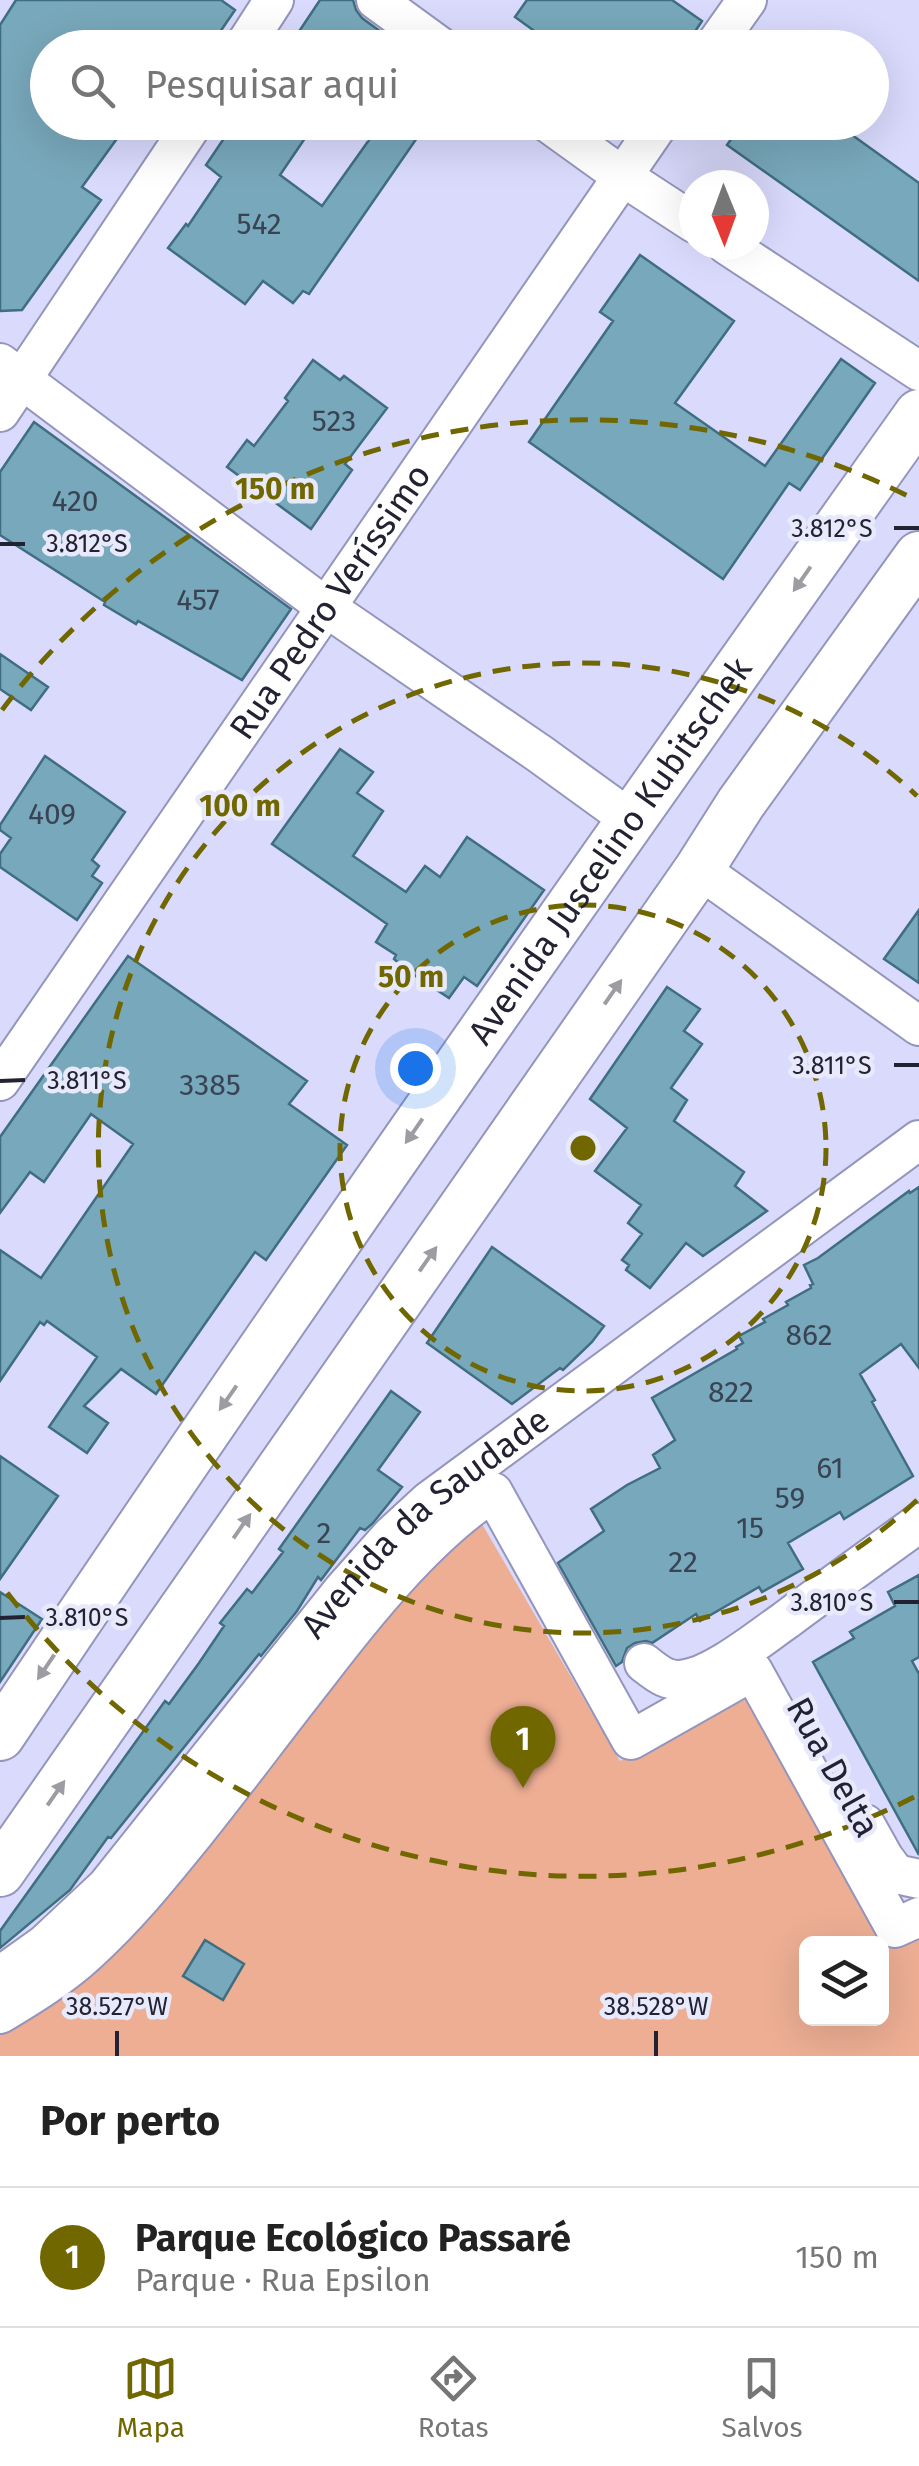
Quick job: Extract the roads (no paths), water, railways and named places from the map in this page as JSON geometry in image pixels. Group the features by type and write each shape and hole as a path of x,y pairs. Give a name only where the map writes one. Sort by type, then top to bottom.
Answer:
{"main road":[{"name":"Avenida Juscelino Kubitschek","path":"0,1736 186,1456 919,414"},
{"path":"0,1872 700,869 741,803 919,556"}],"street":[{"path":"255,30 274,0"},
{"path":"376,0 417,30"},
{"path":"725,30 746,0"},
{"path":"0,412 12,371 181,140"},
{"path":"572,140 679,213"},
{"name":"Rua Pedro Veríssimo","path":"0,1081 647,140"},
{"path":"750,260 919,370"},
{"path":"12,371 327,608 631,820"},
{"path":"700,869 919,1026"},
{"name":"Avenida da Saudade","path":"0,1976 57,1934 106,1887 342,1590 429,1501 919,1140"},
{"path":"0,2014 85,1956 119,1923 210,1814 366,1614 454,1522 493,1492 631,1740 753,1671 895,1928 919,1917"},
{"path":"644,1663 663,1678 688,1679 710,1671 919,1524"},
{"name":"Rua Delta","path":"761,1638 884,1858 896,1874 919,1879"}],"place":[{"name":"Parque Ecológico Passaré","path":"523,1788"}]}
